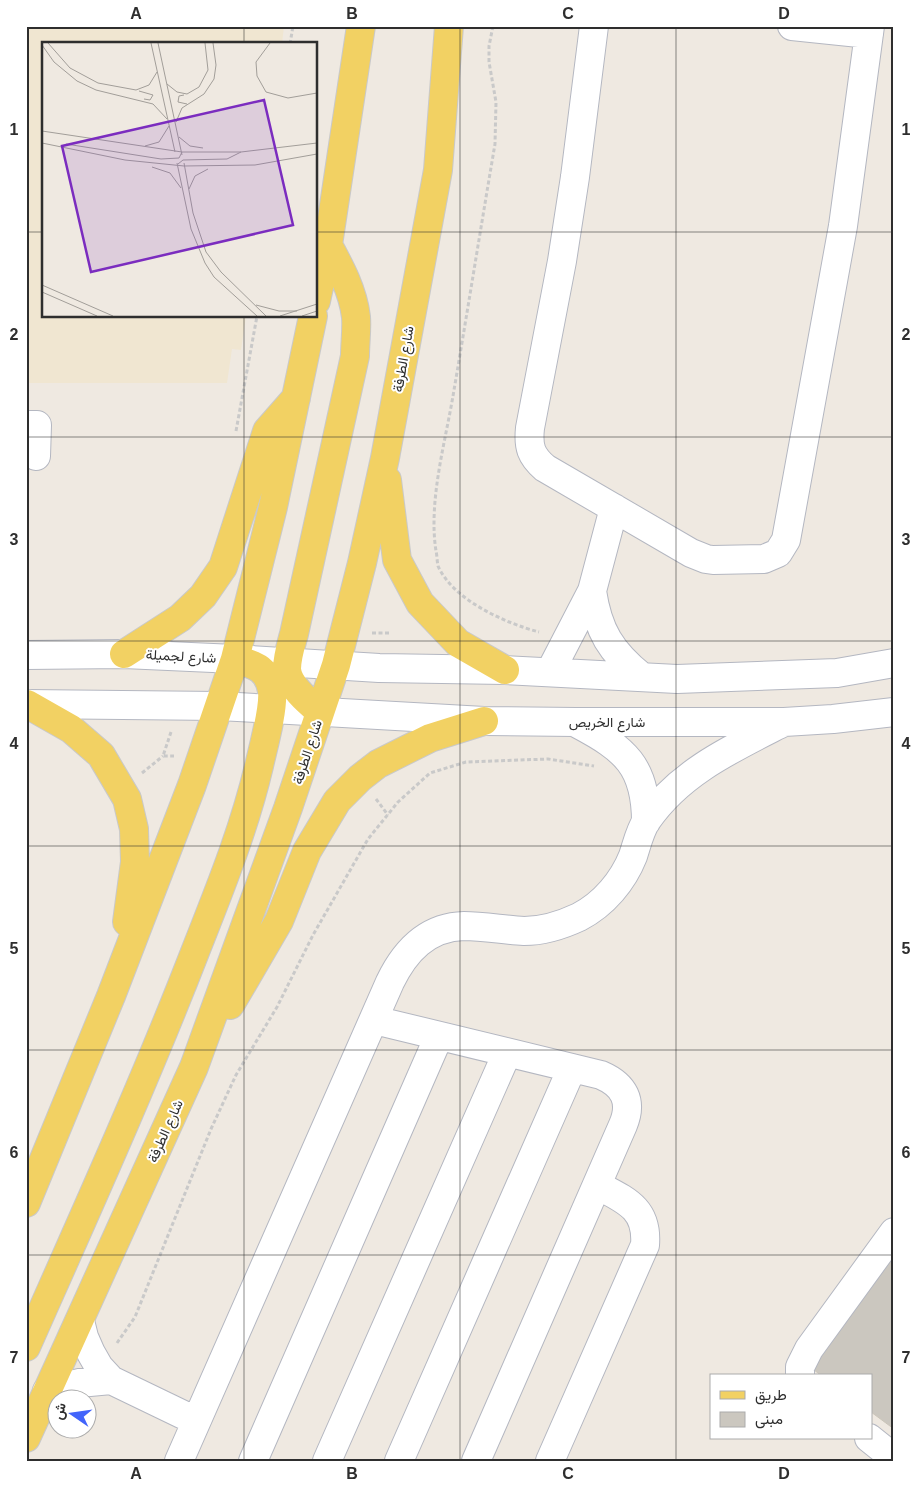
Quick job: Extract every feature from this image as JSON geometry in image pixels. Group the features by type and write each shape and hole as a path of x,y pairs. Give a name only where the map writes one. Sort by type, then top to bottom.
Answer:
{"main road":[{"path":"318,292 328,245 361,26"},
{"name":"شارع الطرفة","path":"26,1438 194,1067 285,817 336,665 362,564 384,458 438,170 452,31"},
{"path":"320,712 305,700 287,672 355,356 356,317 349,288 328,245"},
{"path":"26,1203 111,996 192,785 235,659 273,507 313,318"},
{"path":"124,654 180,618 203,596 223,567 267,431 297,396"},
{"path":"384,458 397,560 420,603 458,643 505,670"},
{"path":"26,1347 164,1031 216,900 255,784 271,708 272,692 268,678 257,666 235,659"},
{"path":"27,704 71,729 101,755 127,799 134,829 135,862 122,951 111,996"},
{"path":"194,1067 279,921 307,851 337,801 360,778 378,764 430,738 484,721"}],"street":[{"path":"594,26 578,158 564,252 528,440 531,451 537,461 545,468 691,553 706,559 764,559 778,553 783,547 788,533 844,226 870,30 792,26"},
{"path":"26,425 37,425 36,456"},
{"path":"550,672 592,591 614,508"},
{"path":"592,591 595,612 602,631 613,649 626,664 642,677"},
{"name":"شارع لجميلة","path":"26,655 124,654 336,665"},
{"path":"336,665 379,668 505,670 678,679 837,673 894,663"},
{"path":"27,704 219,706 320,712"},
{"name":"شارع الخريص","path":"320,712 484,721 576,722 784,722 833,720 894,712"},
{"path":"576,722 602,736 628,758 637,772 643,788 646,822"},
{"path":"179,1461 400,963 426,937 451,927 464,926 525,931 563,924 581,916 611,892 623,876 646,822 660,804 694,772 712,759 784,722"},
{"path":"374,1020 611,1079 619,1086 628,1105 627,1116 476,1461"},
{"path":"254,1461 439,1036"},
{"path":"327,1461 507,1052"},
{"path":"399,1461 572,1068"},
{"path":"550,1461 645,1246 644,1226 636,1208 597,1185"},
{"path":"800,1374 800,1367 809,1348 894,1232"},
{"path":"80,1321 91,1353 105,1374 196,1421"},
{"path":"47,1391 105,1374"},
{"path":"872,1440 894,1458"}],"path":[{"path":"290,42 293,26"},
{"path":"493,26 489,54 496,102 495,144 452,407 437,482 433,534 438,565 451,585 481,609 518,627 567,640"},
{"path":"105,1374 135,1317 211,1129 236,1074 278,1007 314,935 368,839 398,802 430,773 466,762 548,759 637,772"}],"shaded area":[{"path":"26,26 284,26 282,42 42,42 42,318 246,318 241,350 232,349 227,383 26,383"}],"building":[{"path":"894,1248 894,1429 872,1413 872,1374 819,1374 810,1367"}]}
